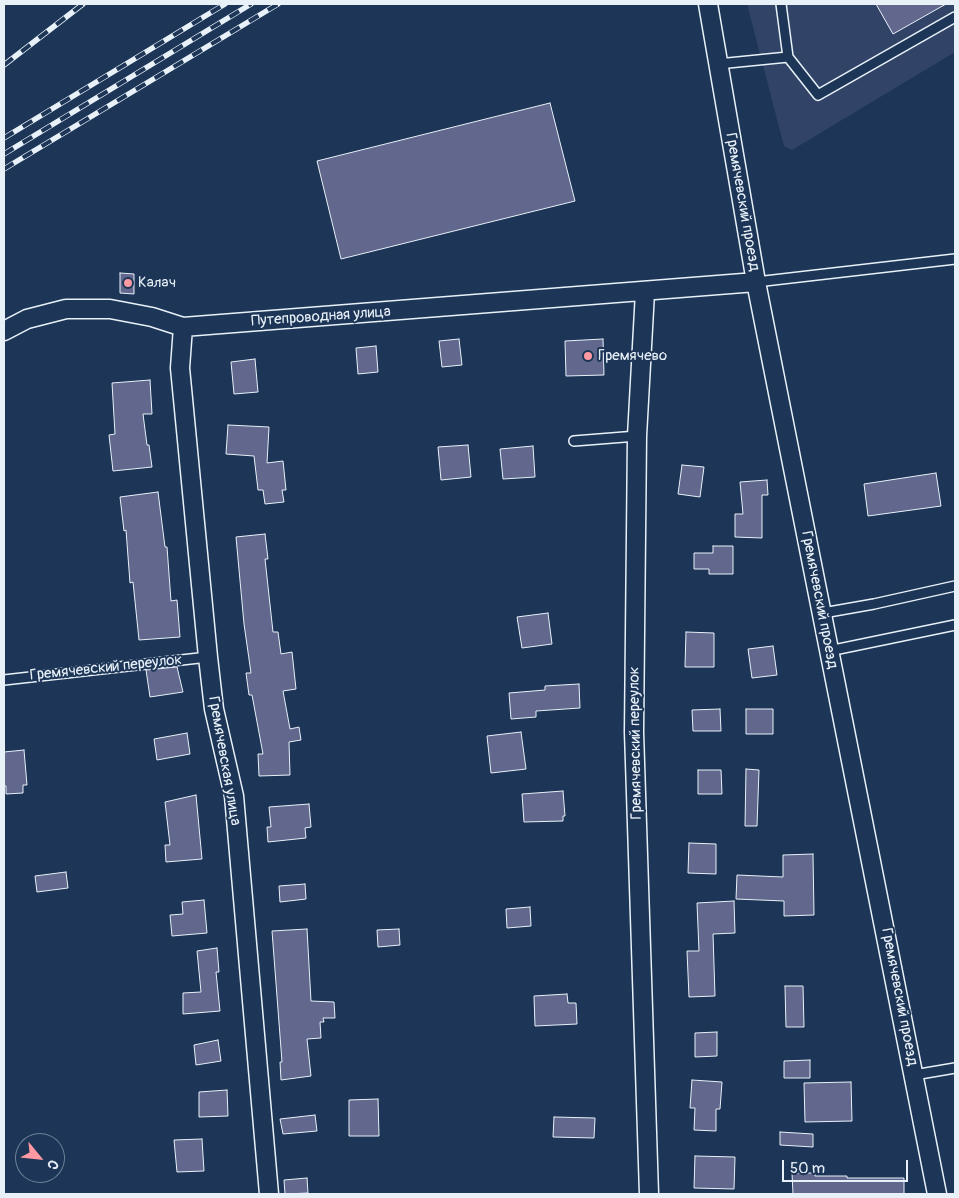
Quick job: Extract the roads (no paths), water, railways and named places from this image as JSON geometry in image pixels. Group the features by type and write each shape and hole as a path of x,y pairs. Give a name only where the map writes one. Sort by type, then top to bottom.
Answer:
{"street":[{"name":"Гремячевский проезд","path":"708,4 756,282 937,1194"},
{"name":"Путепроводная улица","path":"4,331 27,319 66,309 110,309 152,316 183,327 756,282"},
{"name":"Гремячевский переулок","path":"645,292 637,436 634,732 649,1194"},
{"name":"Гремячевская улица","path":"183,327 180,368 208,657 214,709 234,796 268,1194"}],"lane":[{"path":"781,4 788,57 818,95 955,17"},
{"path":"718,64 788,57"},
{"path":"756,282 955,259"},
{"path":"574,441 637,436"},
{"path":"823,613 955,586"},
{"path":"829,651 955,625"},
{"name":"Гремячевский переулок","path":"4,680 208,657"},
{"path":"914,1075 955,1068"}],"railway":[{"path":"4,65 83,4"},
{"path":"4,138 225,4"},
{"path":"4,154 251,4"},
{"path":"4,169 278,4"}],"place":[{"name":"Калач","path":"128,283"},
{"name":"Гремячево","path":"588,356"}]}
